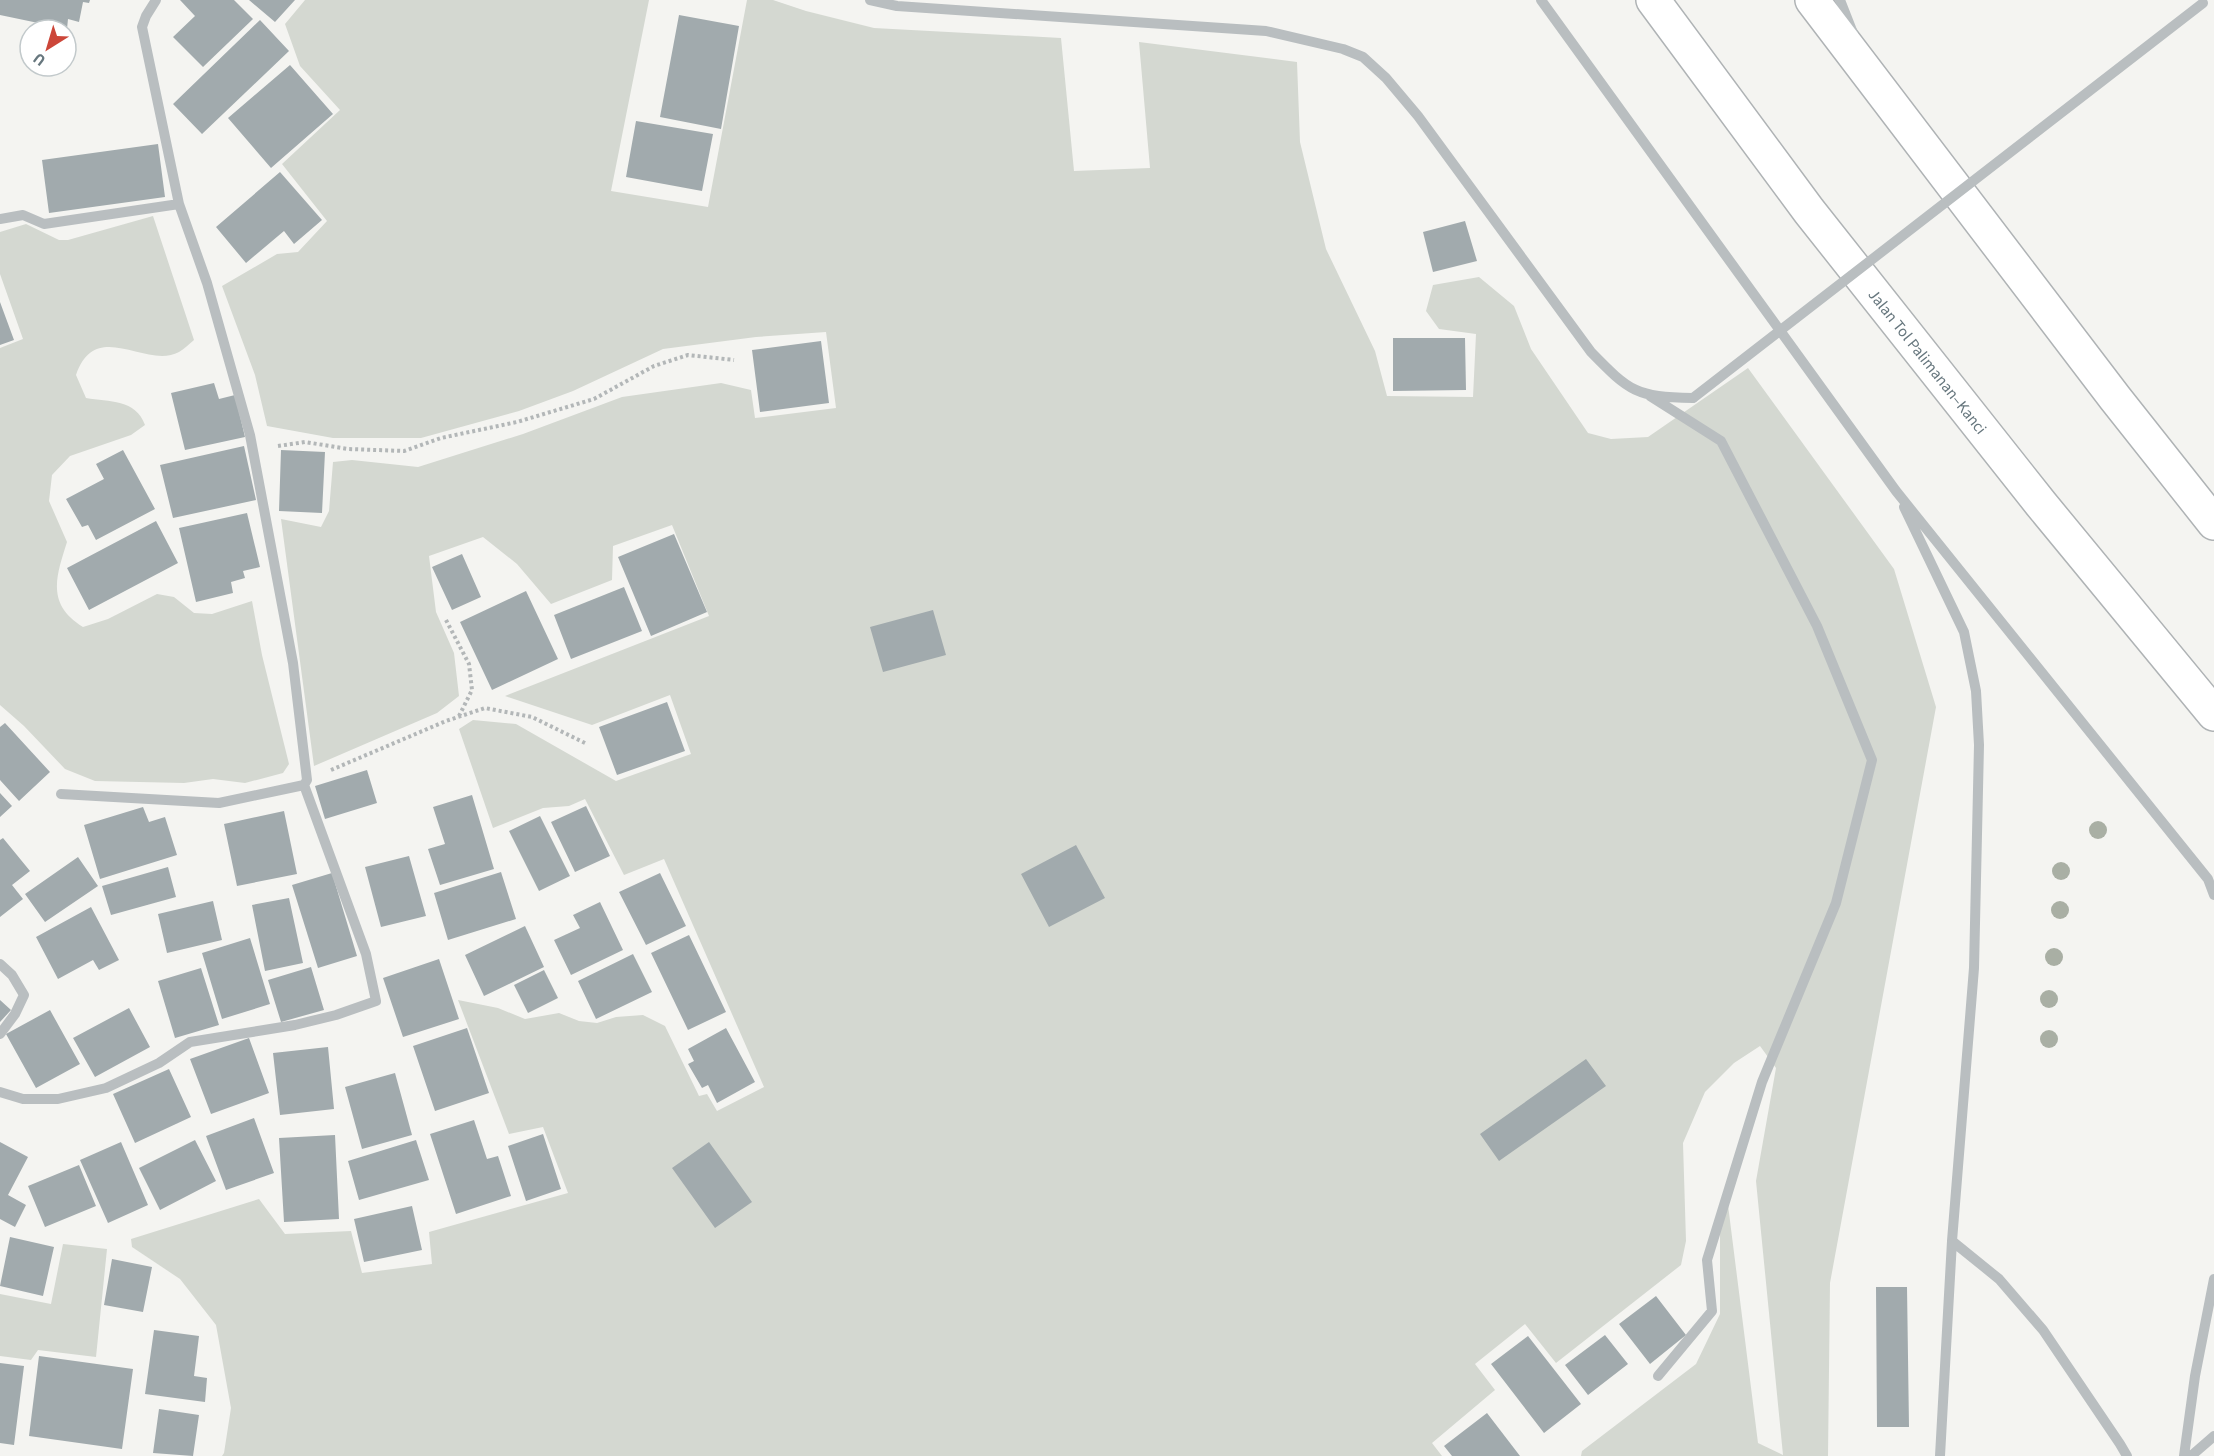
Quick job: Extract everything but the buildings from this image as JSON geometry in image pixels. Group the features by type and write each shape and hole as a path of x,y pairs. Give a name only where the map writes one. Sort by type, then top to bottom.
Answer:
{"highway":[{"name":"Jalan Tol Palimanan–Kanci","path":"1653,0 1809,211 2034,495 2214,714"},
{"path":"1812,0 2115,398 2214,523"}],"street":[{"path":"0,1092 23,1100 58,1099 106,1088 159,1063 190,1041 296,1025 336,1015 376,1001 366,954 306,783 293,663 254,450 207,284 179,204 142,27 156,0"},
{"path":"870,0 897,6 1266,31 1325,43 1362,57 1386,78 1418,116 1591,352 1619,381 1650,396 1693,398 2205,2"},
{"path":"1541,0 1896,491 2211,883 2214,896"},
{"path":"1840,0 1869,74"},
{"path":"0,219 23,214 44,224 179,204"},
{"path":"1650,396 1721,441 1817,626 1872,760 1836,903 1762,1082 1707,1260 1712,1311 1658,1376"},
{"path":"1896,491 1964,632 1976,691 1979,745 1974,968 1952,1241 1940,1456"},
{"path":"61,794 219,803 306,783"},
{"path":"0,964 12,975 24,995 15,1014 0,1034"},
{"path":"1952,1241 1999,1280 2043,1330 2127,1456"},
{"path":"2184,1456 2195,1376 2214,1279"},
{"path":"2190,1456 2214,1436"}],"path":[{"path":"254,450 305,442 348,448 404,451 441,438 518,422 594,399 654,366 688,355 734,360"},
{"path":"446,620 469,664 472,690 458,717"},
{"path":"306,783 458,717 484,708 532,717 587,744"}],"shaded area":[{"path":"305,0 649,0 611,191 708,207 747,0 773,0 874,28 1061,38 1074,171 1150,168 1139,42 1297,62 1300,142 1326,249 1375,351 1387,396 1473,397 1476,334 1439,329 1426,311 1433,285 1479,277 1514,306 1531,349 1588,433 1611,439 1648,437 1748,368 1894,569 1936,707 1830,1283 1828,1456 1581,1456 1582,1451 1696,1364 1720,1314 1720,1226 1727,1197 1758,1443 1783,1455 1756,1181 1776,1068 1760,1046 1734,1063 1705,1092 1683,1143 1686,1241 1681,1265 1556,1363 1525,1324 1475,1364 1495,1390 1432,1443 1442,1456 222,1456 231,1408 216,1325 180,1279 132,1247 131,1239 259,1199 285,1234 351,1231 362,1273 432,1264 429,1232 568,1193 543,1127 509,1134 458,1000 498,1008 525,1019 559,1013 579,1021 597,1023 616,1017 643,1015 665,1026 699,1096 707,1094 717,1111 764,1087 664,859 624,875 585,799 569,806 543,808 493,828 459,729 473,720 516,724 616,781 691,754 670,695 592,725 505,696 709,616 672,525 613,546 612,580 551,604 517,564 483,537 429,556 436,612 454,653 459,696 437,713 314,766 281,519 321,527 329,511 333,462 352,460 418,467 523,434 622,397 721,383 751,390 755,418 836,408 826,332 756,337 663,349 573,391 519,411 421,438 333,438 267,426 255,375 222,286 277,254 298,252 327,221 282,164 340,110 300,66 285,24"},
{"path":"153,216 194,340 179,352 166,356 109,347 96,349 85,358 76,375 86,398 112,401 128,406 135,410 145,425 131,435 70,456 52,475 49,501 67,542 57,578 57,589 63,609 83,627 108,619 157,594 174,597 194,613 212,614 252,601 262,655 289,764 283,773 245,783 213,779 184,783 95,781 65,769 24,726 0,705 0,348 23,339 0,274 0,232 26,224 59,240 68,240"},
{"path":"63,1244 107,1249 96,1357 38,1350 31,1360 0,1356 0,1294 51,1304"}]}
